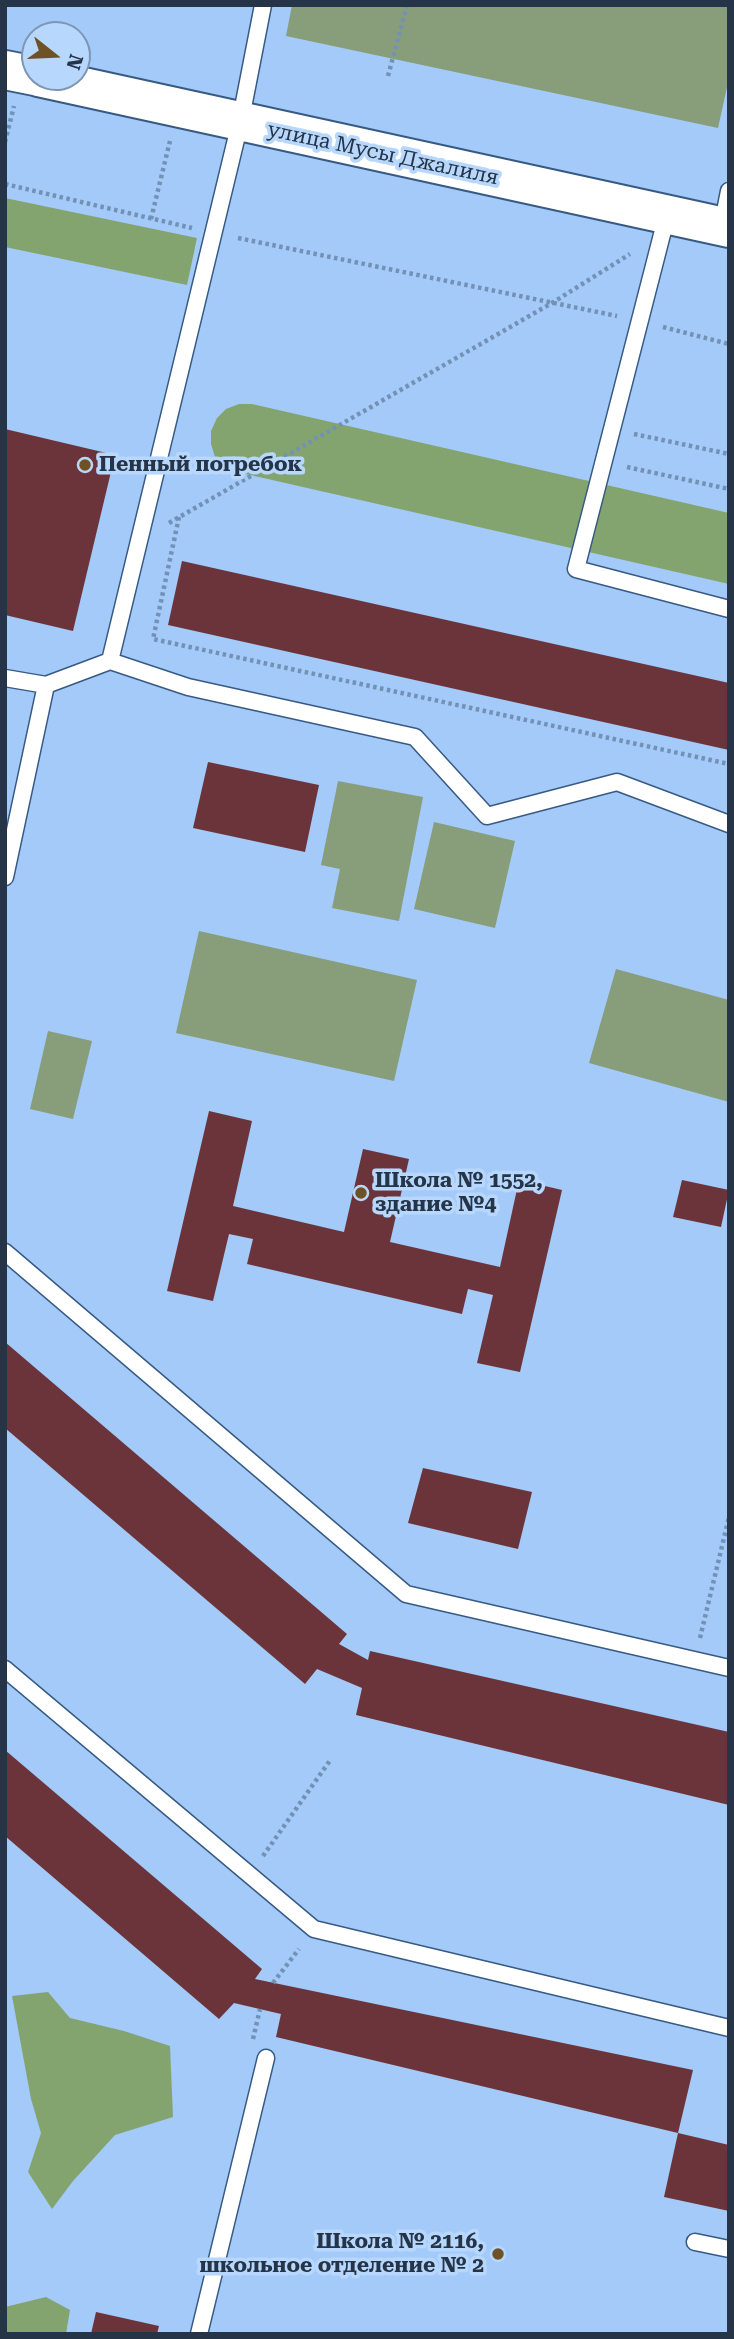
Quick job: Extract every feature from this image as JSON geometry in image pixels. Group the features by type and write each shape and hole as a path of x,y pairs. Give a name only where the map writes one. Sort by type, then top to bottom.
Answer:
{"main road":[{"name":"улица Мусы Джалиля","path":"71,91 240,123 665,225 726,215"}],"lane":[{"path":"110,661 240,123 263,5"},
{"path":"665,225 576,569 729,609"},
{"path":"5,678 46,685 110,661 188,687 415,737 488,816 617,782 729,824"},
{"path":"5,877 46,685"},
{"path":"5,1252 406,1594 729,1668"},
{"path":"5,1669 314,1929 729,2028"},
{"path":"199,2334 266,2058"},
{"path":"695,2242 729,2249"}],"path":[{"path":"388,76 407,5"},
{"path":"5,142 21,89"},
{"path":"151,219 173,130"},
{"path":"5,184 213,233 640,321 729,344"},
{"path":"138,542 551,303 665,225"},
{"path":"612,429 729,454"},
{"path":"603,462 729,489"},
{"path":"179,517 153,639 729,764"},
{"path":"695,1660 729,1517"},
{"path":"250,1875 331,1759"},
{"path":"273,1983 314,1929"}],"green space":[{"path":"292,5 729,5 729,78 718,128 286,36"},
{"path":"5,198 197,238 187,285 5,247"},
{"path":"239,404 252,404 729,513 729,584 237,472 215,457 211,431 217,418 226,409"},
{"path":"338,781 423,797 399,921 332,908 340,869 321,865"},
{"path":"434,822 515,841 495,928 414,909"},
{"path":"199,931 417,980 394,1081 176,1033"},
{"path":"616,969 729,1000 729,1102 589,1063"},
{"path":"48,1031 92,1041 73,1119 30,1109"},
{"path":"48,1992 70,2018 170,2046 173,2117 115,2135 73,2181 52,2209 28,2172 41,2133 31,2099 12,1996"},
{"path":"46,2297 70,2310 66,2334 5,2334 5,2307"}],"building":[{"path":"5,429 115,455 73,631 5,615"},
{"path":"182,561 729,683 729,750 168,625"},
{"path":"208,762 319,785 305,852 193,828"},
{"path":"209,1111 252,1121 233,1206 344,1232 363,1149 409,1159 390,1242 500,1267 519,1180 562,1190 520,1372 477,1363 493,1295 468,1289 462,1314 247,1264 253,1239 229,1234 213,1301 167,1291"},
{"path":"682,1180 729,1190 721,1227 673,1217"},
{"path":"5,1342 347,1634 339,1644 368,1660 370,1651 729,1732 729,1805 356,1715 362,1688 317,1669 305,1684 5,1428"},
{"path":"423,1468 532,1492 518,1549 408,1523"},
{"path":"5,1750 262,1969 255,1979 693,2070 678,2133 276,2037 281,2014 234,2003 219,2019 5,1836"},
{"path":"678,2133 729,2145 729,2211 664,2197"},
{"path":"96,2312 159,2326 157,2334 91,2334"}],"place":[{"name":"Пенный погребок","path":"85,465"},
{"name":"Школа № 1552, здание №4","path":"361,1193"},
{"name":"Школа № 2116, школьное отделение № 2","path":"498,2254"}]}
